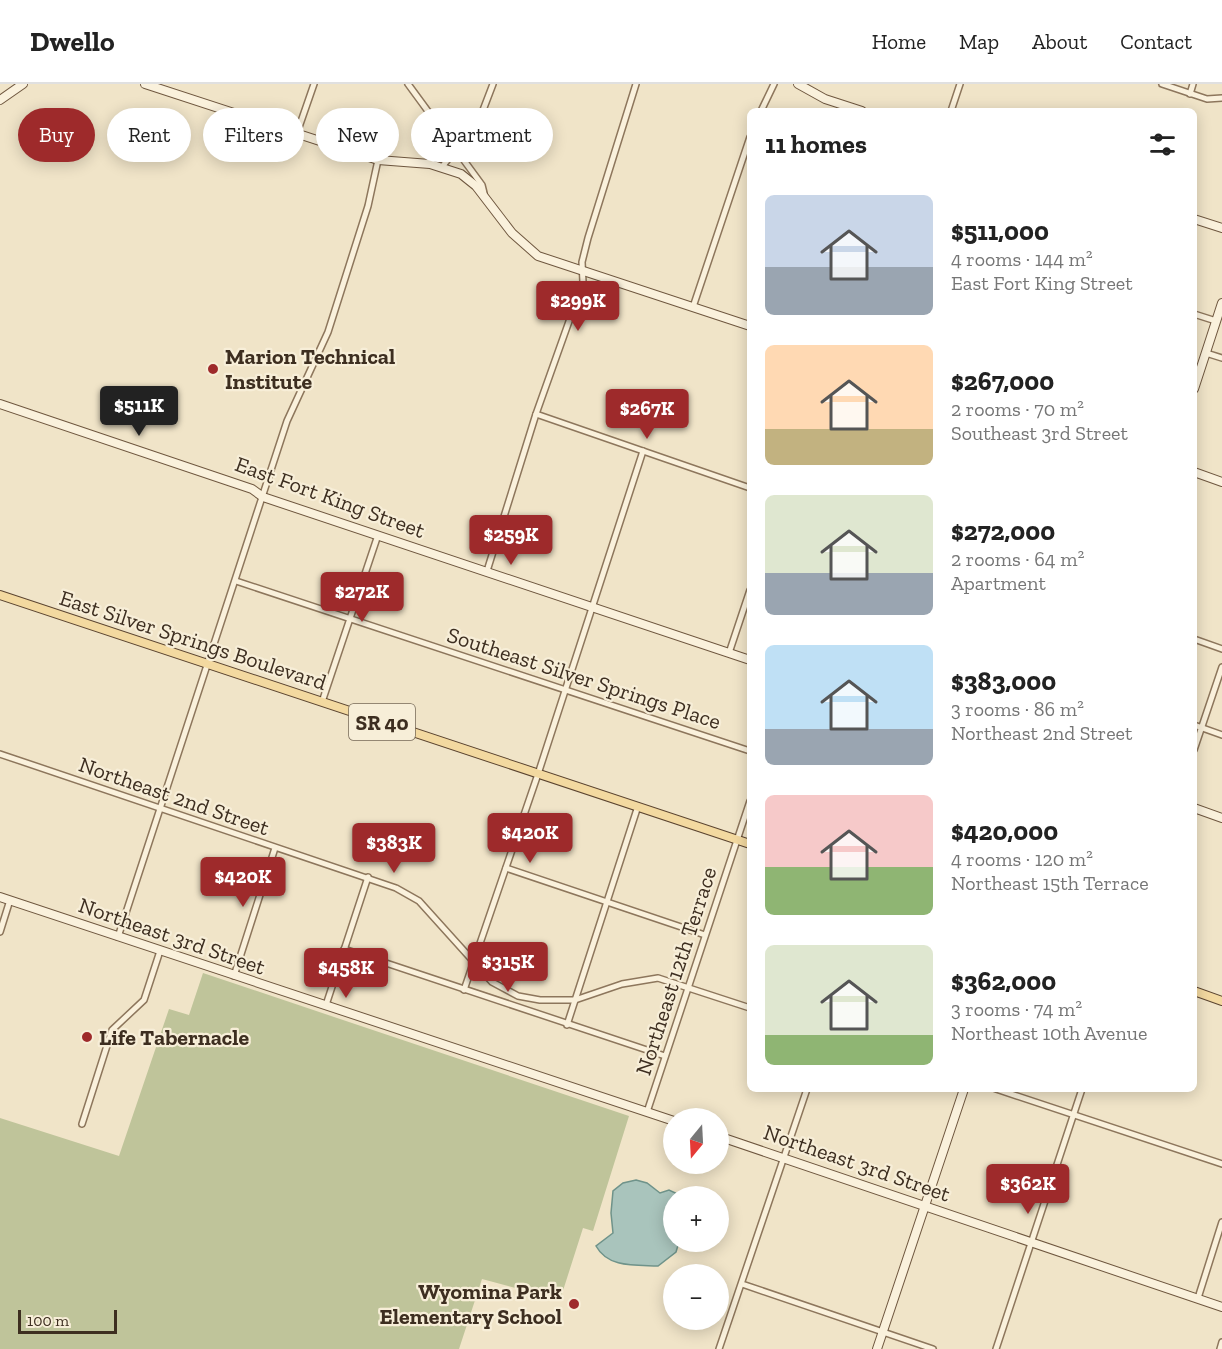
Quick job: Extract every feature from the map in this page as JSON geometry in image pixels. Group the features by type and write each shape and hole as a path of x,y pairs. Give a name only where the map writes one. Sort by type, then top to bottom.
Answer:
{"main road":[{"name":"East Silver Springs Boulevard","path":"0,594 747,843"},
{"path":"1197,993 1222,1001"}],"street":[{"path":"0,100 23,84"},
{"path":"145,84 219,108"},
{"path":"304,113 314,84"},
{"path":"408,84 425,108"},
{"path":"484,108 493,84"},
{"path":"487,571 536,414 583,282 581,269 611,158 636,84"},
{"path":"762,108 774,84"},
{"path":"798,84 825,99 853,108"},
{"path":"952,108 960,84"},
{"path":"1161,84 1207,99 1222,98"},
{"path":"1190,94 1193,84"},
{"path":"693,307 747,146"},
{"path":"118,937 209,665 287,421 328,332 368,206 378,162"},
{"path":"396,162 442,167 461,174 477,186 512,233 538,256 747,325"},
{"path":"442,167 445,162"},
{"path":"464,162 482,185 485,198"},
{"path":"1197,220 1222,228"},
{"path":"1197,380 1222,303"},
{"path":"1197,315 1216,321"},
{"path":"1206,353 1222,358"},
{"name":"East Fort King Street","path":"0,404 252,489 263,497 747,659"},
{"path":"536,414 747,487"},
{"path":"464,990 538,774 643,451"},
{"path":"1197,473 1222,482"},
{"path":"322,702 378,535"},
{"name":"Southeast Silver Springs Place","path":"236,581 747,751"},
{"path":"729,653 747,599"},
{"path":"1197,640 1222,649"},
{"path":"1197,741 1222,667"},
{"path":"1197,726 1222,735"},
{"name":"Northeast 2nd Street","path":"0,754 275,848 368,877 418,901 472,963 492,982 521,997 575,1000 622,984 658,978 747,1007"},
{"path":"567,1025 638,806"},
{"path":"1197,809 1222,818"},
{"name":"Northeast 12th Terrace","path":"647,1112 747,811"},
{"path":"234,976 275,848"},
{"path":"506,868 705,935"},
{"path":"326,1005 368,877"},
{"name":"Northeast 3rd Street","path":"0,897 663,1117"},
{"path":"0,932 10,900"},
{"path":"344,949 665,1056"},
{"path":"82,1124 112,1030 144,1000 160,951"},
{"path":"517,1008 521,997"},
{"path":"720,1349 806,1092"},
{"path":"877,1349 927,1207 963,1092"},
{"path":"1005,1092 1222,1164"},
{"path":"996,1349 1081,1092"},
{"name":"Northeast 3rd Street","path":"729,1140 1222,1307"},
{"path":"1198,1298 1222,1222"},
{"path":"742,1284 933,1349"},
{"path":"1220,1349 1222,1342"}],"green space":[{"path":"203,973 629,1116 593,1231 583,1228 560,1300 482,1279 459,1349 0,1349 0,1118 119,1156 169,1009 189,1015"}],"water":[{"path":"636,1180 647,1183 660,1193 663,1192 663,1252 676,1252 658,1266 615,1262 601,1253 596,1246 613,1233 611,1213 613,1191 623,1183"}],"place":[{"name":"Marion Technical Institute","path":"213,369"},
{"name":"Life Tabernacle","path":"87,1037"},
{"name":"Wyomina Park Elementary School","path":"574,1304"}]}
